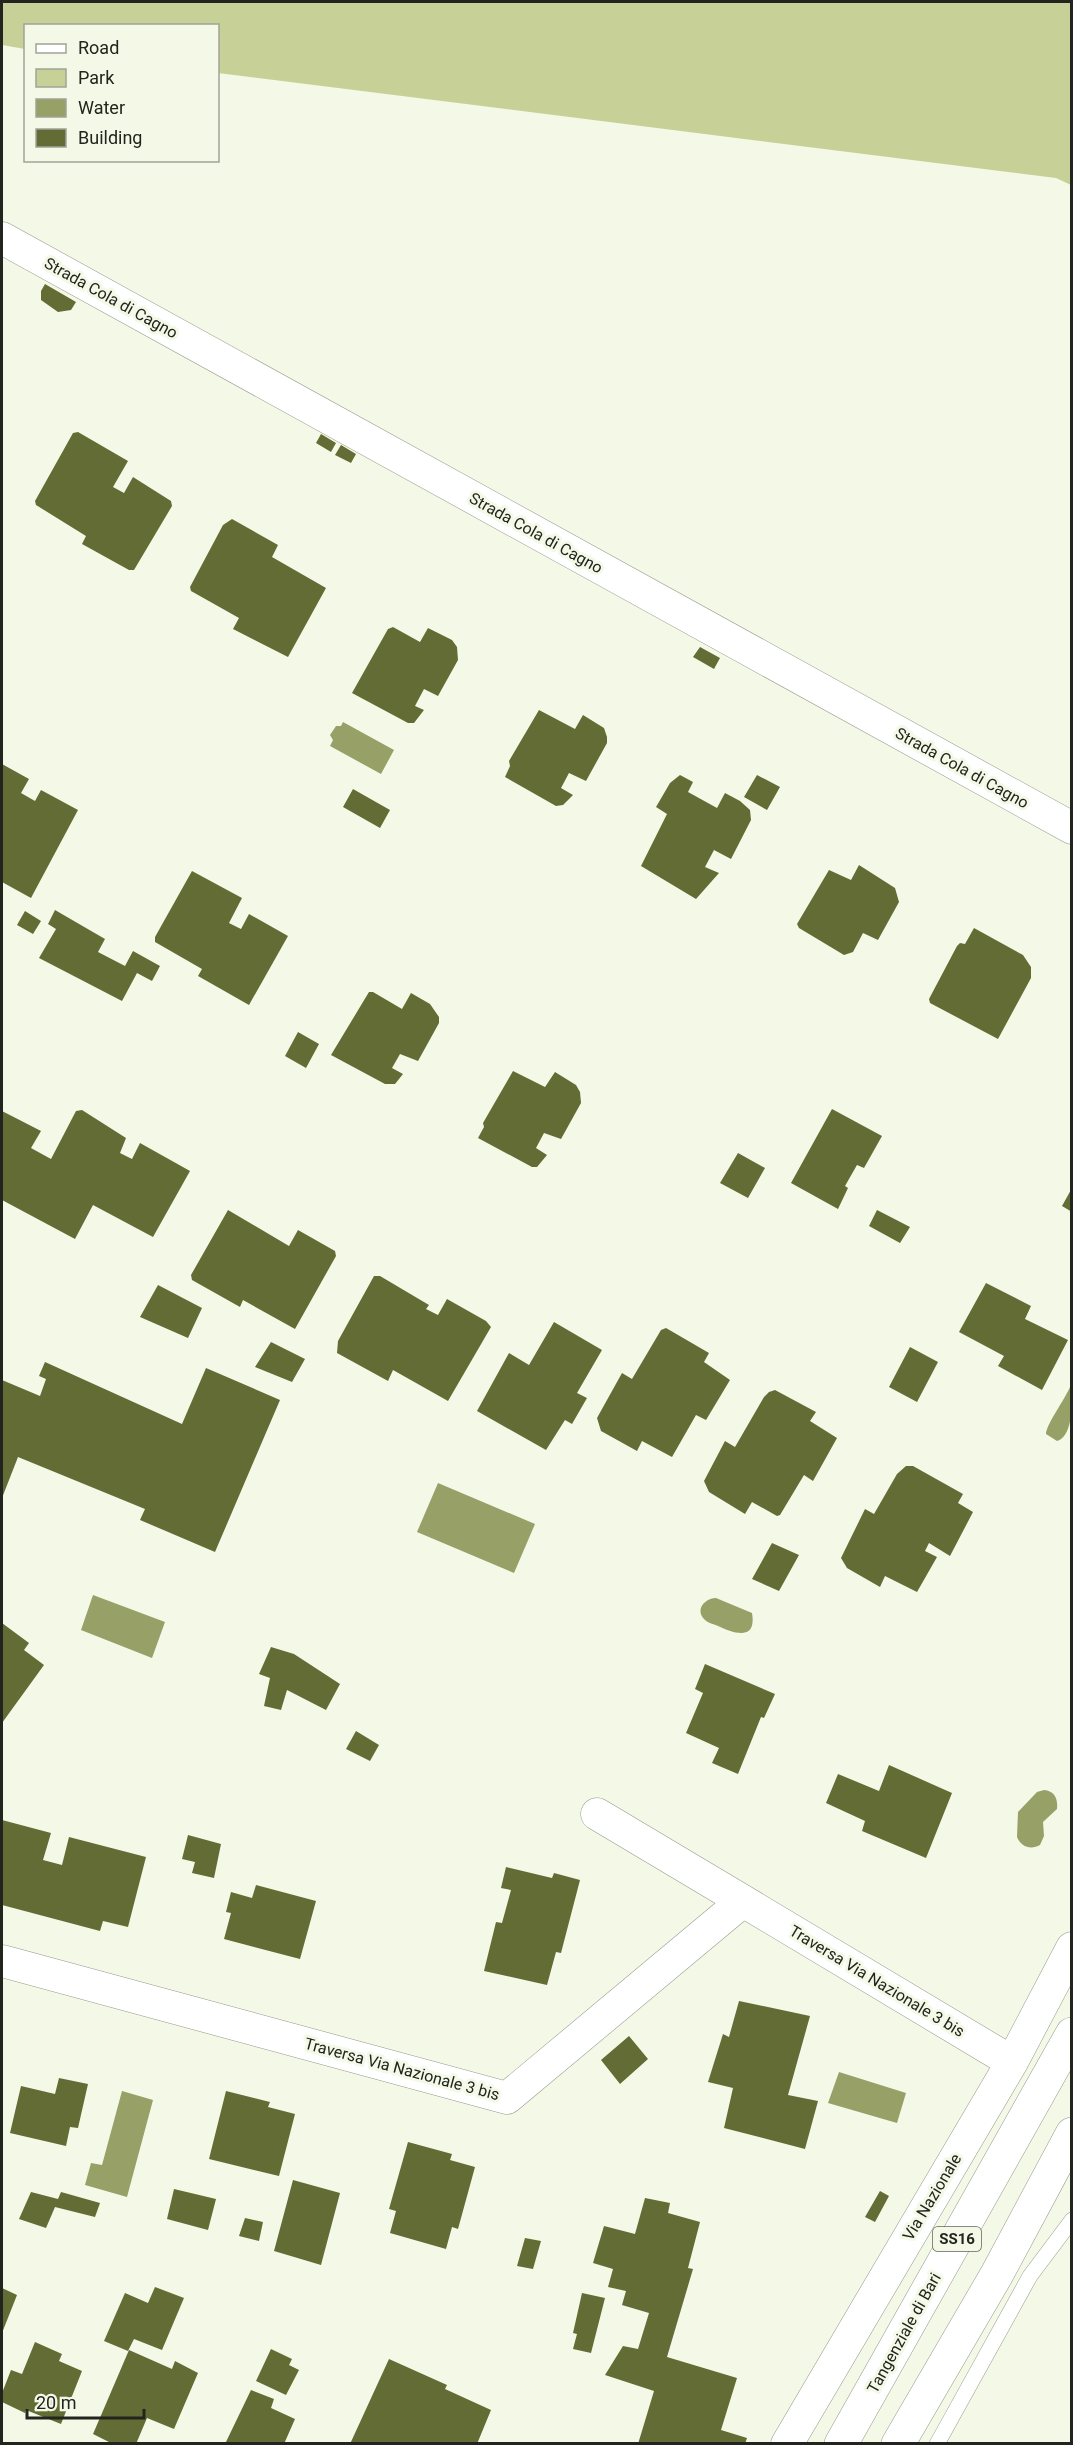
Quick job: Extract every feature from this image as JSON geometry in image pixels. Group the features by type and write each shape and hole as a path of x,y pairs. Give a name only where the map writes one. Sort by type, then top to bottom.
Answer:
{"highway":[{"name":"Tangenziale di Bari","path":"841,2444 1071,2034"},
{"name":"SS16","path":"898,2444 997,2274 1071,2134"}],"street":[{"name":"Strada Cola di Cagno","path":"2,238 1071,828"},
{"name":"Traversa Via Nazionale 3 bis","path":"597,1814 1012,2062"},
{"name":"Traversa Via Nazionale 3 bis","path":"2,1961 507,2098 743,1901"},
{"name":"Via Nazionale","path":"787,2444 1012,2062 1071,1948"}],"lane":[{"path":"937,2444 1030,2276 1071,2220"}],"green space":[{"path":"2,2 1071,2 1071,185 1056,178 219,73 219,24 24,24 24,49 2,45"}],"water":[{"path":"343,722 394,750 381,774 330,746 333,740 330,735 336,726 341,726"},
{"path":"1070,1387 1071,1418 1066,1433 1057,1441 1046,1434 1052,1418"},
{"path":"438,1483 535,1524 514,1573 417,1532"},
{"path":"93,1595 165,1622 152,1658 81,1630"},
{"path":"716,1598 752,1613 751,1628 747,1632 737,1633 705,1620 701,1612 702,1605"},
{"path":"1044,1790 1055,1796 1057,1809 1043,1822 1044,1836 1040,1845 1027,1847 1017,1837 1018,1812 1037,1792"},
{"path":"839,2072 906,2093 897,2123 828,2103"},
{"path":"122,2091 153,2100 127,2197 85,2185 91,2163 102,2165"}],"building":[{"path":"45,284 76,302 71,310 58,312 41,300 41,291"},
{"path":"78,432 128,461 113,487 124,493 133,477 171,501 172,506 134,570 129,570 82,544 86,536 36,505 35,501 73,433"},
{"path":"321,434 336,443 331,452 316,443"},
{"path":"341,445 356,454 351,463 335,455"},
{"path":"232,519 278,545 272,557 326,588 288,657 233,629 239,618 191,591 190,587 223,525"},
{"path":"393,627 420,642 428,628 452,640 457,647 458,660 438,696 424,689 415,706 424,710 414,723 408,723 352,693 388,629"},
{"path":"700,647 720,658 714,669 693,657"},
{"path":"539,710 575,729 583,715 604,728 607,737 607,743 586,781 569,773 561,788 573,795 563,805 556,806 505,777 510,766 509,761"},
{"path":"2,764 29,779 21,793 35,801 41,790 78,810 31,898 2,882"},
{"path":"680,775 693,782 688,792 717,808 725,793 740,801 750,810 751,820 731,859 714,850 705,867 719,873 696,899 641,866 667,814 656,807 670,783"},
{"path":"757,775 780,787 767,810 744,797"},
{"path":"353,789 390,810 380,828 343,807"},
{"path":"859,865 895,888 899,902 878,940 863,933 853,952 844,955 799,928 797,924 829,870 851,880"},
{"path":"192,871 242,898 229,923 241,929 249,914 288,936 249,1005 198,976 202,969 155,942 155,937"},
{"path":"55,910 105,939 98,952 125,966 133,951 160,966 152,981 137,973 122,1001 39,958 56,929 48,924"},
{"path":"25,911 41,921 33,934 17,925"},
{"path":"974,928 1023,955 1031,967 1031,978 998,1039 930,1003 929,999 957,946 960,943 965,944"},
{"path":"369,992 373,992 402,1009 411,993 430,1004 439,1017 439,1023 418,1061 400,1054 392,1068 403,1074 395,1084 385,1084 331,1055"},
{"path":"298,1032 319,1044 306,1068 285,1056"},
{"path":"513,1071 545,1087 555,1072 576,1085 580,1092 581,1103 561,1139 544,1133 536,1148 547,1155 537,1167 532,1167 478,1138 484,1127 483,1123"},
{"path":"832,1109 882,1136 864,1168 857,1165 845,1186 848,1188 838,1209 791,1183"},
{"path":"82,1110 126,1138 120,1153 132,1159 140,1143 190,1171 153,1237 93,1205 75,1239 2,1200 2,1111 41,1131 31,1148 51,1159 76,1111"},
{"path":"738,1153 765,1168 748,1198 720,1183"},
{"path":"1072,1188 1072,1212 1062,1206"},
{"path":"228,1210 289,1246 298,1230 335,1251 336,1256 295,1329 243,1300 240,1307 192,1280 191,1275"},
{"path":"877,1210 910,1227 900,1243 869,1226"},
{"path":"374,1276 380,1276 429,1305 426,1309 438,1315 447,1299 486,1321 491,1327 448,1401 393,1370 388,1381 337,1353 338,1341"},
{"path":"986,1283 1031,1306 1025,1319 1068,1340 1042,1390 998,1366 1004,1356 959,1332"},
{"path":"158,1285 202,1308 188,1338 140,1317"},
{"path":"554,1322 602,1350 577,1393 587,1398 572,1424 565,1420 546,1450 477,1411 509,1353 529,1365"},
{"path":"666,1328 709,1353 704,1362 730,1380 706,1420 696,1415 672,1457 642,1441 637,1451 601,1431 597,1418 622,1373 632,1379 661,1330"},
{"path":"271,1342 305,1359 292,1382 255,1367"},
{"path":"910,1347 938,1362 917,1402 889,1387"},
{"path":"45,1362 182,1424 206,1368 280,1400 215,1552 140,1520 145,1509 18,1457 2,1498 2,1380 40,1396 46,1379 39,1376"},
{"path":"775,1390 816,1412 810,1421 837,1438 813,1481 804,1475 780,1515 777,1516 752,1502 745,1514 709,1492 704,1481 725,1441 735,1447 764,1397"},
{"path":"906,1466 913,1466 963,1494 958,1503 973,1512 950,1556 929,1543 925,1551 937,1557 917,1592 885,1576 880,1587 847,1568 841,1558 865,1509 874,1514 897,1474"},
{"path":"772,1543 799,1555 779,1591 752,1579"},
{"path":"2,1623 29,1643 24,1650 44,1665 2,1723"},
{"path":"271,1647 294,1654 340,1684 326,1710 287,1690 281,1710 264,1706 270,1678 259,1674"},
{"path":"705,1664 775,1694 764,1718 761,1717 738,1774 712,1763 719,1748 686,1733 703,1693 695,1689"},
{"path":"356,1731 379,1745 370,1761 346,1749"},
{"path":"889,1765 952,1793 926,1858 862,1831 865,1821 826,1803 838,1774 879,1791"},
{"path":"2,1820 51,1833 43,1860 62,1865 69,1837 146,1857 128,1927 103,1921 100,1931 2,1905"},
{"path":"188,1835 221,1844 214,1878 192,1873 195,1862 182,1859"},
{"path":"506,1867 552,1878 554,1873 580,1880 561,1953 556,1952 547,1985 484,1971 496,1922 502,1923 511,1890 501,1888"},
{"path":"256,1885 316,1901 300,1959 224,1939 231,1913 226,1912 231,1892 252,1898"},
{"path":"739,2001 810,2016 788,2095 818,2101 805,2149 724,2128 733,2088 708,2082 723,2034 729,2037"},
{"path":"629,2036 648,2059 620,2084 601,2060"},
{"path":"59,2078 88,2084 78,2128 70,2127 66,2146 10,2133 21,2086 55,2094"},
{"path":"226,2091 270,2102 268,2107 295,2114 279,2176 209,2159"},
{"path":"408,2142 452,2154 450,2160 475,2167 458,2229 452,2227 446,2249 390,2233 396,2211 389,2209"},
{"path":"293,2180 340,2193 321,2265 274,2251"},
{"path":"174,2189 216,2199 208,2230 167,2219"},
{"path":"880,2191 889,2196 875,2222 865,2217"},
{"path":"31,2192 58,2199 61,2192 100,2203 95,2217 55,2207 46,2228 19,2219"},
{"path":"645,2198 670,2203 668,2213 700,2222 688,2268 693,2269 667,2357 737,2378 721,2430 747,2438 745,2444 638,2444 654,2391 605,2375 623,2346 638,2349 649,2313 622,2305 626,2291 608,2287 613,2269 593,2263 604,2226 635,2234"},
{"path":"245,2218 263,2222 259,2241 239,2236"},
{"path":"525,2238 541,2241 533,2269 517,2266"},
{"path":"155,2287 184,2298 162,2350 134,2339 128,2351 104,2341 125,2293 148,2303"},
{"path":"2,2288 17,2295 2,2333"},
{"path":"582,2293 605,2298 591,2353 573,2349 577,2334 573,2333"},
{"path":"35,2342 62,2354 59,2361 82,2371 61,2424 26,2410 25,2413 2,2402 2,2393 11,2370 22,2374"},
{"path":"271,2349 292,2359 289,2365 299,2370 286,2395 256,2381"},
{"path":"129,2350 172,2369 175,2361 198,2373 174,2429 147,2418 136,2444 113,2444 93,2434"},
{"path":"389,2359 447,2385 445,2389 491,2410 477,2444 350,2444"},
{"path":"251,2390 274,2399 271,2408 295,2419 284,2444 225,2444"}]}
